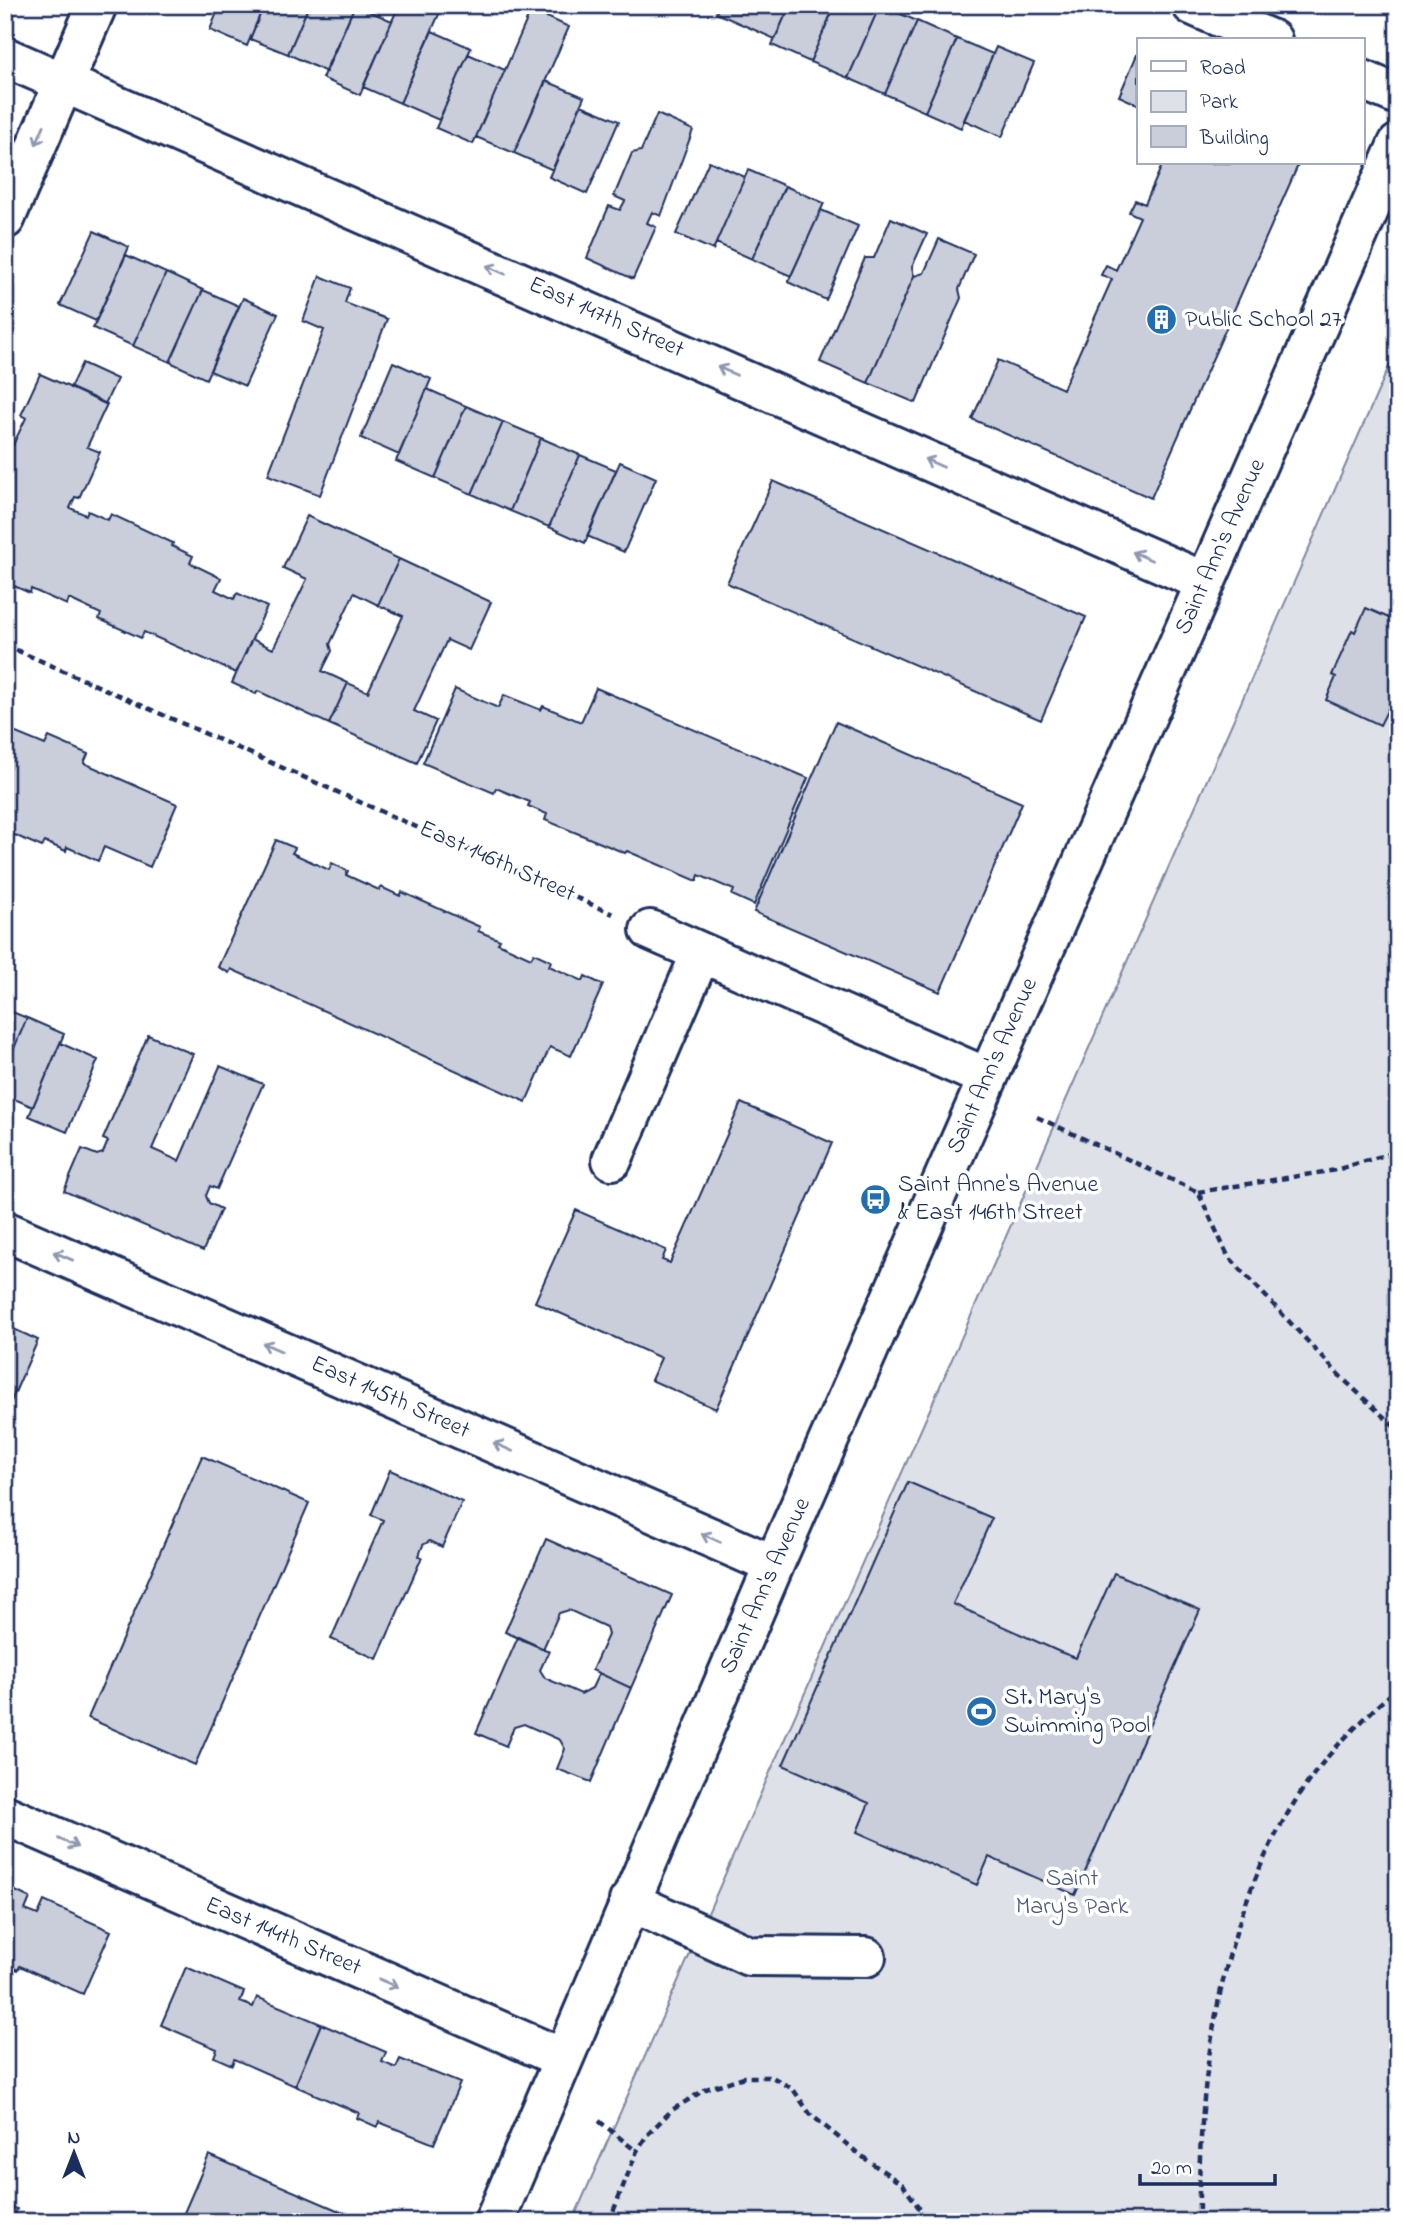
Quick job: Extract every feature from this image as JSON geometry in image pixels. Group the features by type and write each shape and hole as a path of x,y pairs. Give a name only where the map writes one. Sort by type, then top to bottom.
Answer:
{"street":[{"path":"5,219 97,5"},
{"path":"1192,5 1267,38"},
{"name":"East 147th Street","path":"5,57 1205,582"},
{"path":"1364,80 1398,95"},
{"name":"Saint Ann's Avenue","path":"494,2222 774,1566 1398,144"},
{"path":"650,930 988,1078"},
{"path":"612,1160 701,953"},
{"name":"East 145th Street","path":"5,1231 774,1566"},
{"name":"East 144th Street","path":"5,1815 562,2058"},
{"path":"629,1901 749,1956 866,1957"}],"path":[{"name":"East 146th Street","path":"5,645 650,930"},
{"path":"1037,1117 1198,1192 1336,1170 1398,1151"},
{"path":"1198,1192 1228,1256 1332,1367 1398,1430"},
{"path":"1199,2222 1198,2162 1205,2087 1216,2014 1234,1936 1289,1812 1334,1748 1398,1689"},
{"path":"608,2222 637,2151 647,2135 672,2110 706,2089 744,2077 772,2077 793,2089 810,2114 903,2185 929,2222"},
{"path":"599,2121 637,2151"}],"green space":[{"name":"Saint Mary's Park","path":"1398,346 1398,2222 572,2222"}],"building":[{"path":"220,5 264,5 247,46 210,30"},
{"path":"264,5 309,5 288,54 250,39"},
{"path":"309,5 355,5 326,72 288,54"},
{"path":"355,5 392,21 360,95 322,78"},
{"path":"399,5 443,5 400,103 363,87"},
{"path":"719,5 790,5 775,39 716,13"},
{"path":"790,5 835,5 810,62 772,45"},
{"path":"835,5 880,5 848,78 810,62"},
{"path":"880,5 917,21 885,94 848,78"},
{"path":"531,10 569,27 514,153 476,137"},
{"path":"917,21 957,39 925,112 885,94"},
{"path":"432,31 471,48 439,120 400,103"},
{"path":"957,39 993,54 961,128 925,112"},
{"path":"996,47 1034,63 1002,137 964,120"},
{"path":"468,54 505,70 473,144 436,128"},
{"path":"1137,55 1137,104 1119,96"},
{"path":"546,81 584,97 553,170 514,153"},
{"path":"581,105 619,121 587,194 549,177"},
{"path":"657,114 693,130 661,216 652,212 647,223 656,227 633,279 587,258 609,206 620,210 625,201 614,196 632,153 641,151"},
{"path":"709,161 745,177 713,250 676,234"},
{"name":"Public School 27","path":"1163,164 1299,164 1151,498 972,419 998,360 1063,389 1112,279 1101,275 1106,265 1116,270 1140,217 1129,212 1135,200 1145,204"},
{"path":"748,170 785,186 752,259 716,243"},
{"path":"785,186 824,203 791,276 752,259"},
{"path":"821,210 858,226 826,300 788,282"},
{"path":"891,218 927,234 912,267 914,276 868,383 820,362 865,258 874,258"},
{"path":"94,231 129,247 96,321 60,305"},
{"path":"939,239 974,254 959,289 961,298 916,403 868,383 914,276 924,273"},
{"path":"126,255 166,273 133,346 93,328"},
{"path":"166,273 203,290 170,362 133,346"},
{"path":"320,276 350,288 345,303 387,319 320,495 268,475 324,330 303,321"},
{"path":"203,290 239,306 206,379 170,362"},
{"path":"243,298 278,314 245,386 210,371"},
{"path":"393,362 431,379 399,455 361,438"},
{"path":"82,363 117,379 105,404 70,388"},
{"path":"40,374 107,404 87,447 100,452 79,498 75,497 70,508 86,515 88,511 108,520 111,514 173,543 172,546 193,556 190,563 221,578 215,590 234,599 237,593 267,607 236,673 144,632 141,638 99,619 101,614 69,599 67,605 31,589 30,593 5,582 5,452 9,443 13,445 26,418 21,415"},
{"path":"427,389 466,406 435,478 396,461"},
{"path":"466,406 503,422 472,494 435,478"},
{"path":"503,422 541,438 510,511 472,494"},
{"path":"541,438 580,455 549,527 510,511"},
{"path":"580,455 616,470 585,543 549,527"},
{"path":"620,462 656,478 624,552 587,536"},
{"path":"773,481 1086,617 1041,720 727,583"},
{"path":"307,516 399,559 378,605 354,593 330,644 332,651 322,671 348,683 329,724 258,691 256,694 232,683 252,639 273,649 307,579 283,568"},
{"path":"399,559 491,602 469,650 447,640 414,711 436,721 417,763 329,724 348,683 368,692 403,616 378,605"},
{"path":"1366,608 1398,622 1398,689 1380,725 1326,700 1336,677 1332,675 1352,630 1355,632"},
{"path":"596,688 808,778 754,905 732,895 734,890 699,875 697,881 545,820 547,814 528,806 530,802 496,788 494,793 423,763 455,689 498,708 504,695 541,710 543,706 581,722"},
{"path":"5,722 13,725 11,731 45,745 49,737 88,754 84,763 177,804 150,867 104,847 98,861 67,847 66,851 45,842 42,847 5,831"},
{"path":"836,722 1022,803 940,992 754,912"},
{"path":"276,840 295,848 292,853 329,870 332,863 348,871 346,875 379,890 381,887 400,896 402,892 480,927 478,931 500,940 498,943 531,958 534,953 551,961 549,966 583,981 585,976 603,985 571,1056 550,1047 526,1102 231,969 229,973 218,967"},
{"path":"5,1009 27,1018 5,1069"},
{"path":"27,1018 64,1034 33,1107 5,1095 5,1069"},
{"path":"148,1035 193,1054 152,1149 179,1161 220,1066 263,1084 217,1189 210,1186 206,1196 209,1203 221,1209 203,1251 64,1191 82,1149 97,1155 103,1153 108,1141 103,1139"},
{"path":"60,1043 98,1060 67,1132 29,1116"},
{"path":"741,1103 832,1143 716,1409 651,1380 661,1358 535,1302 576,1210 666,1250 662,1260 670,1263"},
{"path":"5,1325 38,1340 5,1415"},
{"path":"202,1456 309,1503 195,1765 88,1718"},
{"path":"390,1470 462,1502 442,1547 430,1541 423,1545 419,1556 422,1557 377,1659 331,1639 383,1520 371,1515"},
{"name":"St. Mary's Swimming Pool","path":"908,1482 992,1518 953,1604 1060,1652 1076,1658 1114,1573 1200,1610 1075,1895 989,1857 977,1885 857,1832 869,1803 783,1765"},
{"path":"546,1539 672,1595 631,1688 592,1670 608,1635 606,1627 569,1610 559,1613 543,1649 505,1632"},
{"path":"518,1637 549,1651 540,1670 545,1678 581,1694 592,1688 599,1673 631,1688 591,1782 557,1769 565,1749 560,1740 524,1724 514,1727 506,1746 476,1733"},
{"path":"5,1886 30,1898 25,1910 38,1915 44,1901 111,1931 83,1994 20,1966 18,1970 5,1964"},
{"path":"186,1967 244,1992 240,2002 253,2007 257,1997 321,2024 295,2086 234,2059 232,2065 214,2057 217,2049 161,2025"},
{"path":"321,2024 386,2052 382,2062 396,2068 400,2059 460,2083 434,2144 379,2122 377,2127 357,2118 359,2113 295,2086"},
{"path":"209,2155 365,2222 180,2222"},
{"path":"5,2204 17,2209 15,2215 30,2222 5,2222"}],"place":[{"name":"Public School 27","path":"1162,320"},
{"name":"Saint Anne's Avenue & East 146th Street","path":"875,1199"},
{"name":"St. Mary's Swimming Pool","path":"981,1712"}]}
